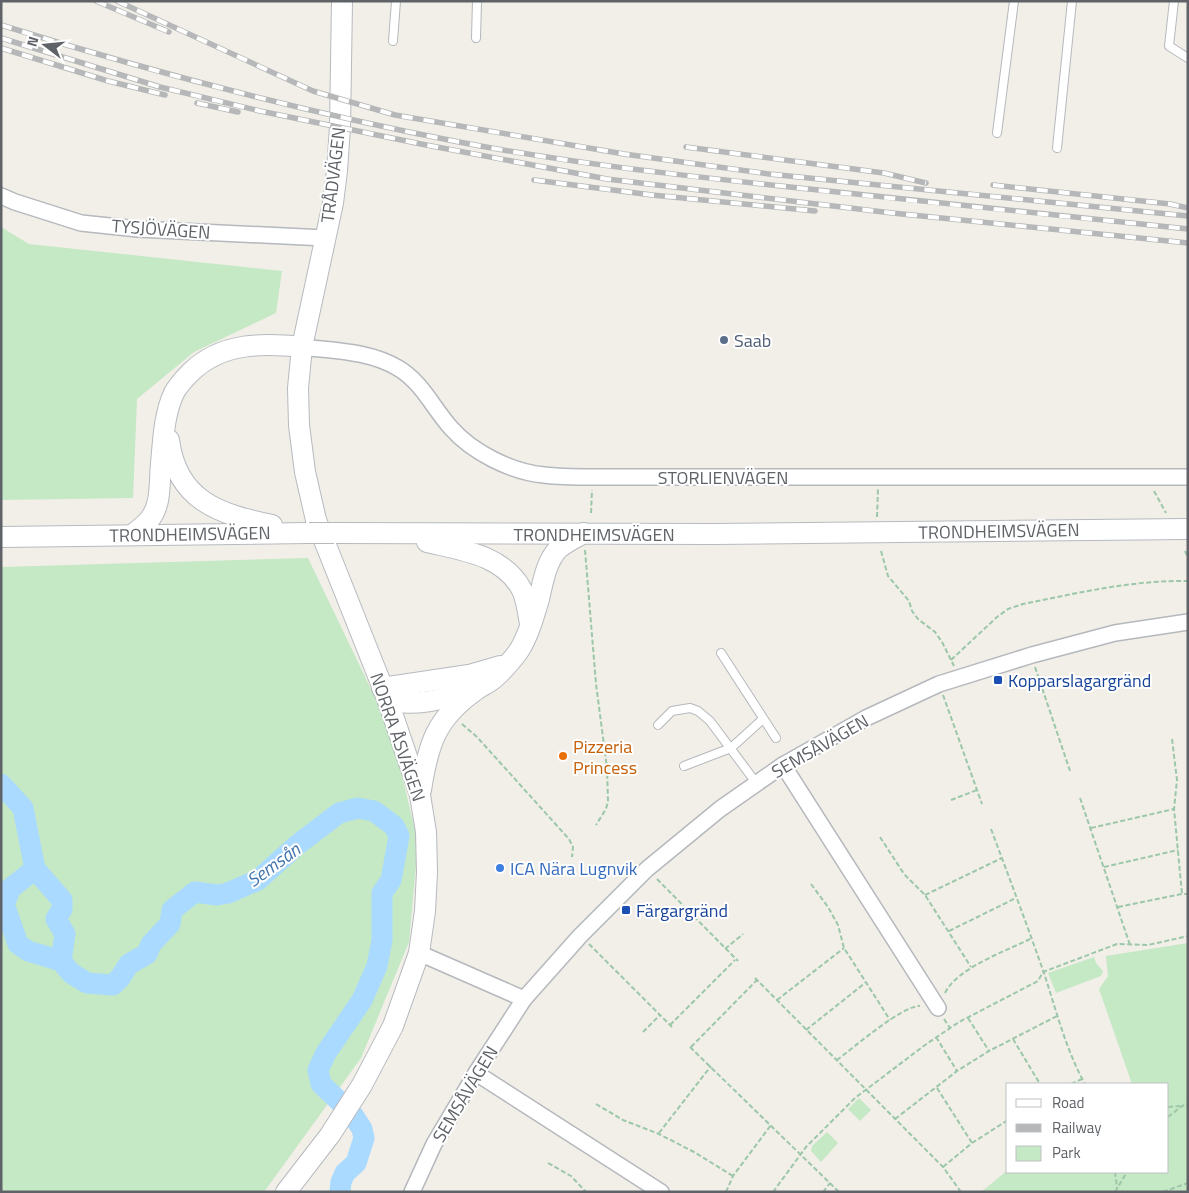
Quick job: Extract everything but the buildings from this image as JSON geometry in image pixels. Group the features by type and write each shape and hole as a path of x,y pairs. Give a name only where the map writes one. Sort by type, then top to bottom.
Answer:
{"main road":[{"name":"TRÅDVÄGEN","path":"302,347 337,171 340,127 342,1"},
{"path":"132,534 150,519 156,508 166,423 174,392 184,379 201,363 219,353 241,346 273,344 302,347"},
{"name":"NORRA ÅSVÄGEN","path":"286,1192 330,1136 362,1085 394,1026 419,953 425,911 427,872 426,832 420,795 330,540 314,511 305,472 300,434 298,388 302,347"},
{"path":"166,423 172,454 180,478 190,490 221,511 244,519 309,533"},
{"name":"TRONDHEIMSVÄGEN","path":"1,537 309,533 330,540 393,534 585,540 714,534 1188,529"},
{"path":"393,534 469,551 488,558 501,566 522,590 530,626"},
{"path":"420,795 429,750 440,726 454,707 477,689 494,679 517,654 530,626 550,561 557,550 568,541 585,540"},
{"path":"385,695 469,675 508,662"},
{"path":"385,695 412,704 434,701 477,689"}],"street":[{"name":"TYSJÖVÄGEN","path":"1,196 14,202 81,223 138,229 325,238"},
{"name":"STORLIENVÄGEN","path":"302,347 369,355 399,368 425,392 451,428 481,453 512,468 543,475 593,477 1188,477"},
{"name":"SEMSÅVÄGEN","path":"412,1192 434,1144 476,1073 524,999 580,936 647,869 720,809 783,766 866,718 939,684 1032,655 1115,633 1188,622"},
{"path":"783,766 938,1008"},
{"path":"419,953 524,999"},
{"path":"476,1073 661,1192"}],"lane":[{"path":"393,41 396,1"},
{"path":"476,38 477,1"},
{"path":"997,133 1014,1"},
{"path":"1057,148 1072,1"},
{"path":"1174,1 1169,46 1188,58"},
{"path":"721,653 776,738"},
{"path":"658,725 672,711 690,708 698,711 710,721 757,784"},
{"path":"684,766 730,748 763,719"}],"path":[{"path":"591,513 593,477"},
{"path":"877,518 878,477"},
{"path":"1146,477 1167,515"},
{"path":"585,540 593,648 608,792 606,809 596,826"},
{"path":"881,550 888,576 908,601 918,619 934,632 942,642 951,660 957,679"},
{"path":"1185,551 1188,558"},
{"path":"951,660 1008,609 1023,604 1128,584 1188,581"},
{"path":"1032,655 1070,771"},
{"path":"939,684 982,804"},
{"path":"462,724 477,738 569,840 574,847 572,857"},
{"path":"1172,739 1178,780 1174,809 1182,894"},
{"path":"951,800 977,790"},
{"path":"1080,798 1130,945"},
{"path":"1091,828 1174,809"},
{"path":"990,830 1084,1083"},
{"path":"880,837 904,874 925,895 971,967"},
{"path":"1104,866 1178,850"},
{"path":"925,895 1002,858"},
{"path":"580,936 671,1026 736,960 647,869"},
{"path":"811,884 828,907 838,925 844,948 890,1020"},
{"path":"1118,907 1188,894"},
{"path":"948,931 1016,898"},
{"path":"725,949 743,934"},
{"path":"773,1192 801,1154 855,1098 936,1037 1038,980 1043,972 1117,944 1148,945 1188,936"},
{"path":"777,1000 844,948"},
{"path":"839,1192 690,1047 756,979 943,1167 961,1192"},
{"path":"806,1030 866,983"},
{"path":"643,1032 660,1015"},
{"path":"895,1119 957,1071 988,1051 1058,1016"},
{"path":"968,1018 988,1051"},
{"path":"936,1037 957,1071"},
{"path":"1013,1038 1039,1083"},
{"path":"659,1134 711,1066"},
{"path":"1073,1083 1082,1079"},
{"path":"936,1087 972,1143"},
{"path":"596,1104 623,1120 659,1134 694,1152 733,1176"},
{"path":"1169,1107 1188,1104"},
{"path":"1169,1116 1182,1106"},
{"path":"943,1167 972,1143 1006,1121"},
{"path":"726,1192 733,1176 771,1125"},
{"path":"548,1163 571,1176 586,1192"},
{"path":"1114,1173 1117,1188"},
{"path":"1115,1192 1126,1173"},
{"path":"823,1192 830,1183"},
{"path":"1163,1192 1188,1183"}],"green space":[{"path":"1,227 29,244 282,271 276,313 194,352 137,399 133,498 1,500"},
{"path":"308,558 392,733 418,843 409,942 361,1058 264,1192 1,1192 1,567"},
{"path":"1188,943 1188,1192 981,1192 1006,1172 1169,1173 1169,1083 1132,1083 1099,989 1108,976 1106,956"},
{"path":"1094,957 1096,963 1103,971 1101,976 1056,993 1048,973"},
{"path":"859,1098 871,1110 860,1121 848,1109"},
{"path":"827,1132 838,1143 821,1162 811,1151 812,1146"}],"waterway":[{"name":"Semsån","path":"1,784 23,808 35,869 11,888 4,904 18,944 28,951 61,961 71,973 87,983 113,985 129,964 147,954 151,944 170,924 172,910 195,892 217,895 228,893 258,880 297,845 339,813 358,808 374,811 394,826 399,836 391,880 382,893 382,940 377,966 362,1000 326,1053 318,1070 321,1084 340,1102"},
{"path":"35,869 62,900 62,909 56,919 65,934 61,961"},
{"name":"Semsån","path":"340,1192 341,1182 345,1173 356,1163 364,1138 362,1129 353,1115"}],"railway":[{"path":"96,1 169,32"},
{"path":"117,1 313,91 395,115 624,154 769,174 1188,216"},
{"path":"1,25 114,59 228,90 343,118 459,142 582,162 707,178 1188,229"},
{"path":"1,38 160,87 260,111 607,179 892,213 1188,243"},
{"path":"1,48 108,81 165,95"},
{"path":"197,103 238,112"},
{"path":"686,147 884,173 926,183"},
{"path":"534,180 652,195 815,211"},
{"path":"993,185 1170,204 1188,208"}],"place":[{"name":"Saab","path":"724,340"},
{"name":"Kopparslagargränd","path":"998,680"},
{"name":"Pizzeria Princess","path":"563,756"},
{"name":"ICA Nära Lugnvik","path":"500,868"},
{"name":"Färgargränd","path":"626,910"}]}
